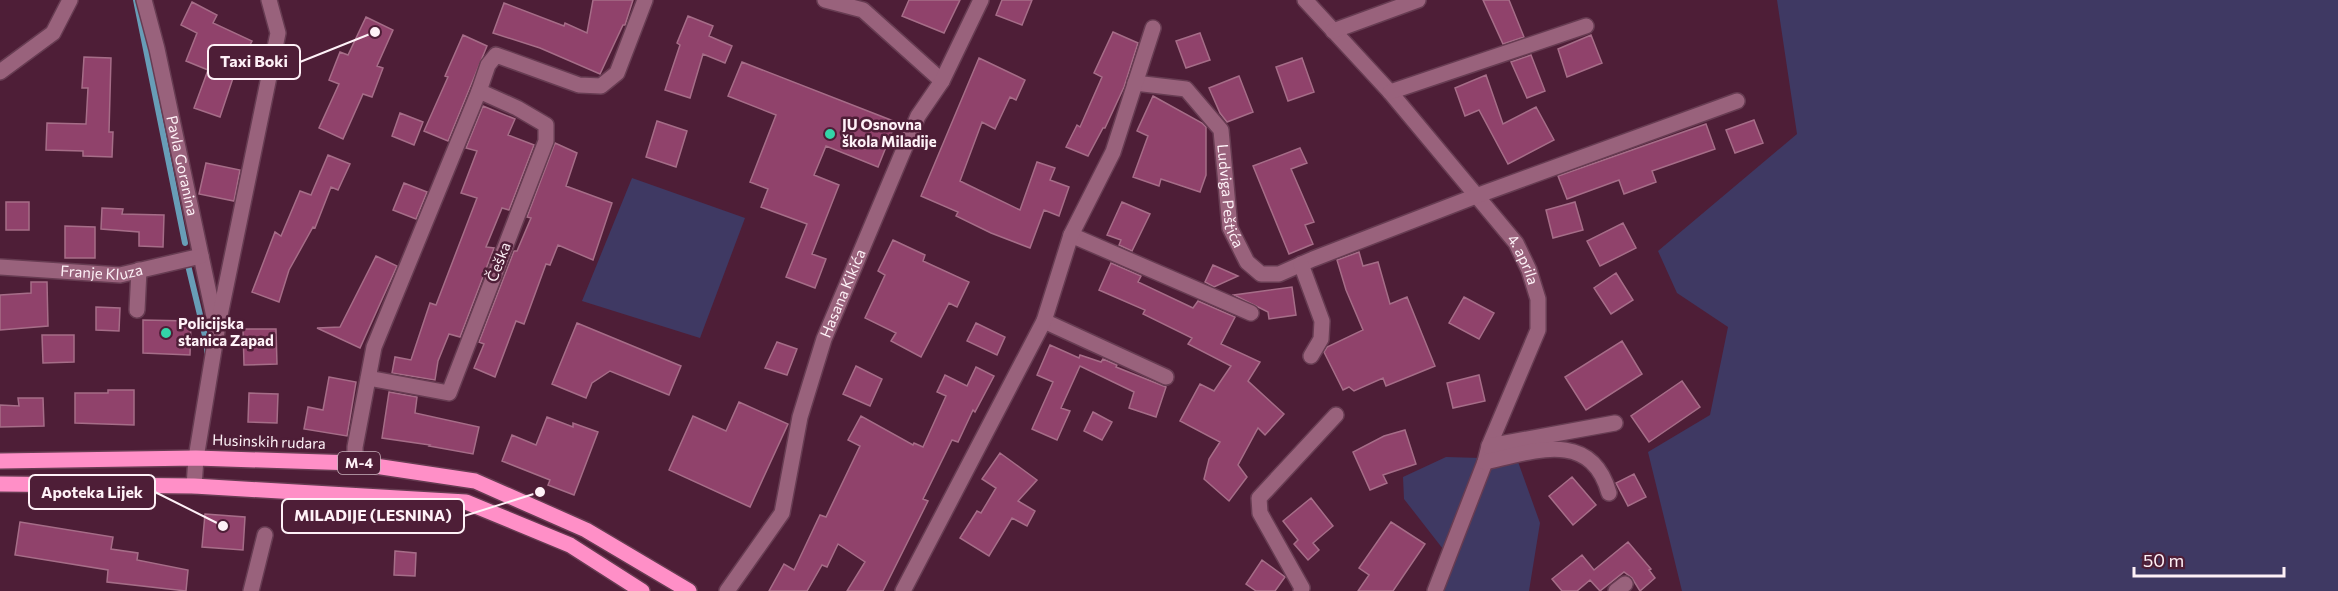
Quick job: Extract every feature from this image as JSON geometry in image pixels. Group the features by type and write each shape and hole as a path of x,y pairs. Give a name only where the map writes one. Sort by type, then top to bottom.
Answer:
{"main road":[{"name":"Husinskih rudara","path":"0,461 196,458 355,463 475,481 586,530 689,591"},
{"name":"M-4","path":"0,483 194,486 466,502 570,545 642,591"}],"street":[{"path":"0,72 53,33 70,0"},
{"name":"Pavla Goranina","path":"144,0 158,49 217,331"},
{"name":"Pavla Goranina","path":"194,486 196,458 217,331 278,33 269,0"},
{"path":"355,463 355,447 374,347 488,65 496,55 579,85 601,86 617,73 645,0"},
{"path":"825,0 863,10 942,81"},
{"name":"Hasana Kikića","path":"727,591 782,513 800,417 824,339 918,116 942,81 981,0"},
{"name":"4. aprila","path":"1305,0 1390,92 1516,243 1529,270 1538,298 1538,330 1489,446 1485,462 1434,591"},
{"path":"1333,31 1418,0"},
{"path":"1390,92 1586,26"},
{"path":"903,591 1044,321 1071,236 1113,152 1153,28"},
{"name":"Ludviga Peštića","path":"1135,83 1186,89 1221,130 1230,228 1247,262 1261,274 1279,274 1476,196 1737,101"},
{"name":"Češka","path":"368,378 449,393 546,141 546,125 517,108 479,91"},
{"path":"1071,236 1251,313"},
{"name":"Franje Kluza","path":"0,267 120,275 201,256"},
{"path":"1301,264 1322,321 1321,339 1311,356"},
{"path":"138,310 139,270"},
{"path":"1044,321 1166,377"},
{"path":"1301,591 1302,588 1260,513 1259,498 1336,414"},
{"path":"1489,446 1615,423"},
{"path":"1485,462 1542,450 1570,449 1595,464 1605,477 1609,493"},
{"path":"251,591 266,535"}],"shaded area":[{"path":"1777,0 2338,0 2338,591 1682,591 1648,452 1710,415 1728,327 1677,293 1658,251 1797,134"},
{"path":"632,178 745,218 700,338 582,301"},
{"path":"1446,457 1517,459 1540,523 1529,591 1431,591 1443,549 1404,499 1403,477"}],"building":[{"path":"593,0 633,0 625,25 600,74 540,48 493,33 504,3 564,26 565,23 587,33"},
{"path":"909,0 960,0 944,33 902,16"},
{"path":"1002,0 1032,0 1022,25 996,15"},
{"path":"1483,0 1509,0 1524,37 1503,44"},
{"path":"192,2 217,15 213,23 252,41 233,78 220,117 194,108 208,70 186,61 197,33 181,25"},
{"path":"688,16 713,26 709,36 732,46 725,63 703,54 690,98 665,90 680,45 677,43"},
{"path":"366,17 393,30 377,66 383,68 372,97 363,94 343,139 319,128 339,84 329,80 340,52 348,55"},
{"path":"1113,32 1138,43 1124,87 1105,128 1088,156 1066,147 1077,125 1080,127 1102,77 1094,73"},
{"path":"1200,33 1210,60 1186,68 1176,41"},
{"path":"463,35 487,46 448,141 424,131 448,77 445,76"},
{"path":"1591,35 1602,63 1567,77 1558,49"},
{"path":"1531,55 1545,91 1527,98 1511,62"},
{"path":"84,57 111,58 109,132 113,132 112,157 83,156 83,151 46,150 47,123 86,124 88,88 82,88"},
{"path":"979,58 1025,80 1016,100 1010,97 995,129 982,122 960,181 1020,210 1037,162 1055,168 1050,180 1069,187 1059,216 1044,210 1030,248 991,233 956,216 958,212 921,196"},
{"path":"1302,58 1314,92 1288,101 1276,67"},
{"name":"JU Osnovna škola Miladije","path":"742,62 896,122 878,167 826,146 814,175 839,185 812,254 826,259 815,288 786,277 807,224 761,207 768,189 750,182 776,115 728,96"},
{"path":"1486,75 1503,124 1536,107 1554,140 1508,164 1479,110 1465,116 1455,88"},
{"path":"1239,76 1253,112 1227,122 1220,113 1209,88"},
{"path":"1153,96 1206,127 1206,175 1200,192 1161,179 1159,186 1133,177 1148,136 1137,131"},
{"path":"483,106 515,119 508,135 534,145 509,210 502,208 486,247 494,248 460,337 449,334 438,361 435,380 392,373 395,357 411,360 430,303 436,305 477,198 461,193 477,151 466,148"},
{"path":"400,113 423,122 414,145 392,136"},
{"path":"1754,120 1763,143 1735,153 1726,130"},
{"path":"657,121 687,131 676,167 646,157"},
{"path":"1706,124 1715,149 1652,171 1656,182 1624,194 1619,180 1567,199 1558,176"},
{"path":"555,143 577,153 566,186 612,203 593,260 558,245 550,265 546,264 524,324 516,321 495,377 474,368 484,344 479,342 514,251 517,251 531,218 527,217"},
{"path":"1300,148 1307,163 1291,169 1314,222 1305,225 1313,244 1289,254 1253,166"},
{"path":"328,155 350,164 338,190 331,187 315,228 313,227 289,270 279,302 252,292 275,232 281,236 300,191 311,195"},
{"path":"206,163 240,170 234,201 199,194"},
{"path":"404,183 427,192 416,219 393,210"},
{"path":"6,202 29,202 29,230 6,230"},
{"path":"1122,202 1150,214 1132,251 1119,245 1121,240 1107,235"},
{"path":"1575,202 1583,230 1553,238 1546,210"},
{"path":"102,208 123,209 122,214 164,215 163,247 139,246 139,232 101,229"},
{"path":"1623,223 1636,248 1600,266 1587,241"},
{"path":"65,226 95,227 95,258 65,258"},
{"path":"893,240 925,255 923,261 969,282 957,307 949,303 921,357 891,341 896,333 865,318 885,275 878,271"},
{"path":"1359,252 1363,266 1378,262 1390,304 1407,297 1435,366 1386,386 1383,378 1354,391 1349,387 1343,390 1324,352 1327,347 1363,330 1346,290 1337,260"},
{"path":"376,256 397,266 360,348 317,328 340,327"},
{"path":"1111,263 1141,276 1138,282 1193,308 1198,301 1235,317 1221,344 1260,362 1248,381 1284,414 1265,435 1258,428 1238,465 1247,477 1229,501 1204,479 1209,459 1220,442 1180,421 1200,384 1214,391 1231,366 1188,344 1192,338 1143,314 1145,310 1099,290"},
{"path":"1213,265 1238,276 1214,287 1205,282"},
{"path":"1616,273 1633,300 1611,314 1594,288"},
{"path":"31,282 47,282 48,326 0,330 0,295 31,293"},
{"path":"1292,287 1296,315 1269,319 1268,312 1234,295"},
{"path":"1464,297 1494,313 1479,339 1449,323"},
{"path":"96,307 120,308 119,331 96,330"},
{"path":"143,320 191,321 190,355 143,353"},
{"path":"577,323 681,366 669,395 610,371 592,383 586,398 552,384"},
{"path":"976,323 1005,337 997,355 967,341"},
{"path":"243,329 276,329 277,364 244,365"},
{"path":"42,335 74,335 74,362 43,363"},
{"path":"1622,341 1642,374 1586,410 1565,377"},
{"path":"777,342 797,349 787,375 765,368"},
{"path":"1050,345 1079,358 1080,355 1101,362 1103,359 1117,365 1116,367 1166,387 1156,417 1129,408 1134,392 1080,366 1061,408 1070,411 1057,440 1032,429 1053,382 1037,375"},
{"path":"856,366 882,379 870,406 843,394"},
{"path":"976,367 994,376 975,412 973,410 958,442 952,440 923,499 928,501 883,591 847,591 865,562 838,544 827,567 822,565 807,591 769,591 784,564 794,570 820,515 826,517 860,446 848,440 861,416 913,445 914,443 923,447 946,396 937,392 945,375 967,386"},
{"path":"1479,375 1485,401 1453,408 1447,383"},
{"path":"329,377 356,382 347,436 304,429 308,407 323,410"},
{"path":"1682,381 1700,407 1649,442 1631,416"},
{"path":"108,390 134,390 134,425 75,423 75,393 108,393"},
{"path":"389,392 417,397 415,413 479,427 473,454 382,438"},
{"path":"249,393 278,394 277,423 248,422"},
{"path":"18,398 43,398 44,426 0,427 0,405 19,406"},
{"path":"739,402 788,424 750,507 669,470 693,416 726,431"},
{"path":"1093,412 1112,422 1102,440 1084,431"},
{"path":"547,417 573,427 573,423 598,432 574,495 548,485 550,480 502,461 512,435 536,445"},
{"path":"1405,430 1416,464 1383,475 1387,483 1370,490 1353,452 1384,436"},
{"path":"1000,453 1037,480 1018,501 1035,511 1027,526 1012,518 989,556 960,538 977,511 981,513 996,488 982,479"},
{"path":"1634,474 1646,497 1628,506 1616,483"},
{"path":"1572,477 1596,505 1573,525 1549,496"},
{"path":"1311,498 1333,526 1313,543 1319,550 1308,560 1294,544 1298,540 1283,521"},
{"path":"205,514 245,517 243,550 202,547"},
{"path":"20,522 113,537 111,549 138,553 137,560 188,570 186,591 107,582 108,570 15,555"},
{"path":"1391,522 1425,544 1393,591 1358,591 1369,575 1359,568"},
{"path":"1628,542 1651,569 1649,570 1655,578 1640,591 1632,578 1624,572 1600,591 1590,580 1577,591 1562,591 1552,579 1582,555 1594,570"},
{"path":"395,551 416,553 415,576 394,575"},
{"path":"1262,560 1285,577 1275,591 1256,591 1246,584"}],"waterway":[{"path":"136,0 185,243"},
{"path":"188,265 207,352"}],"place":[{"name":"Taxi Boki","path":"375,32"},
{"name":"JU Osnovna škola Miladije","path":"830,134"},
{"name":"Policijska stanica Zapad","path":"166,333"},
{"name":"MILADIJE (LESNINA)","path":"540,492"},
{"name":"Apoteka Lijek","path":"223,526"}]}
